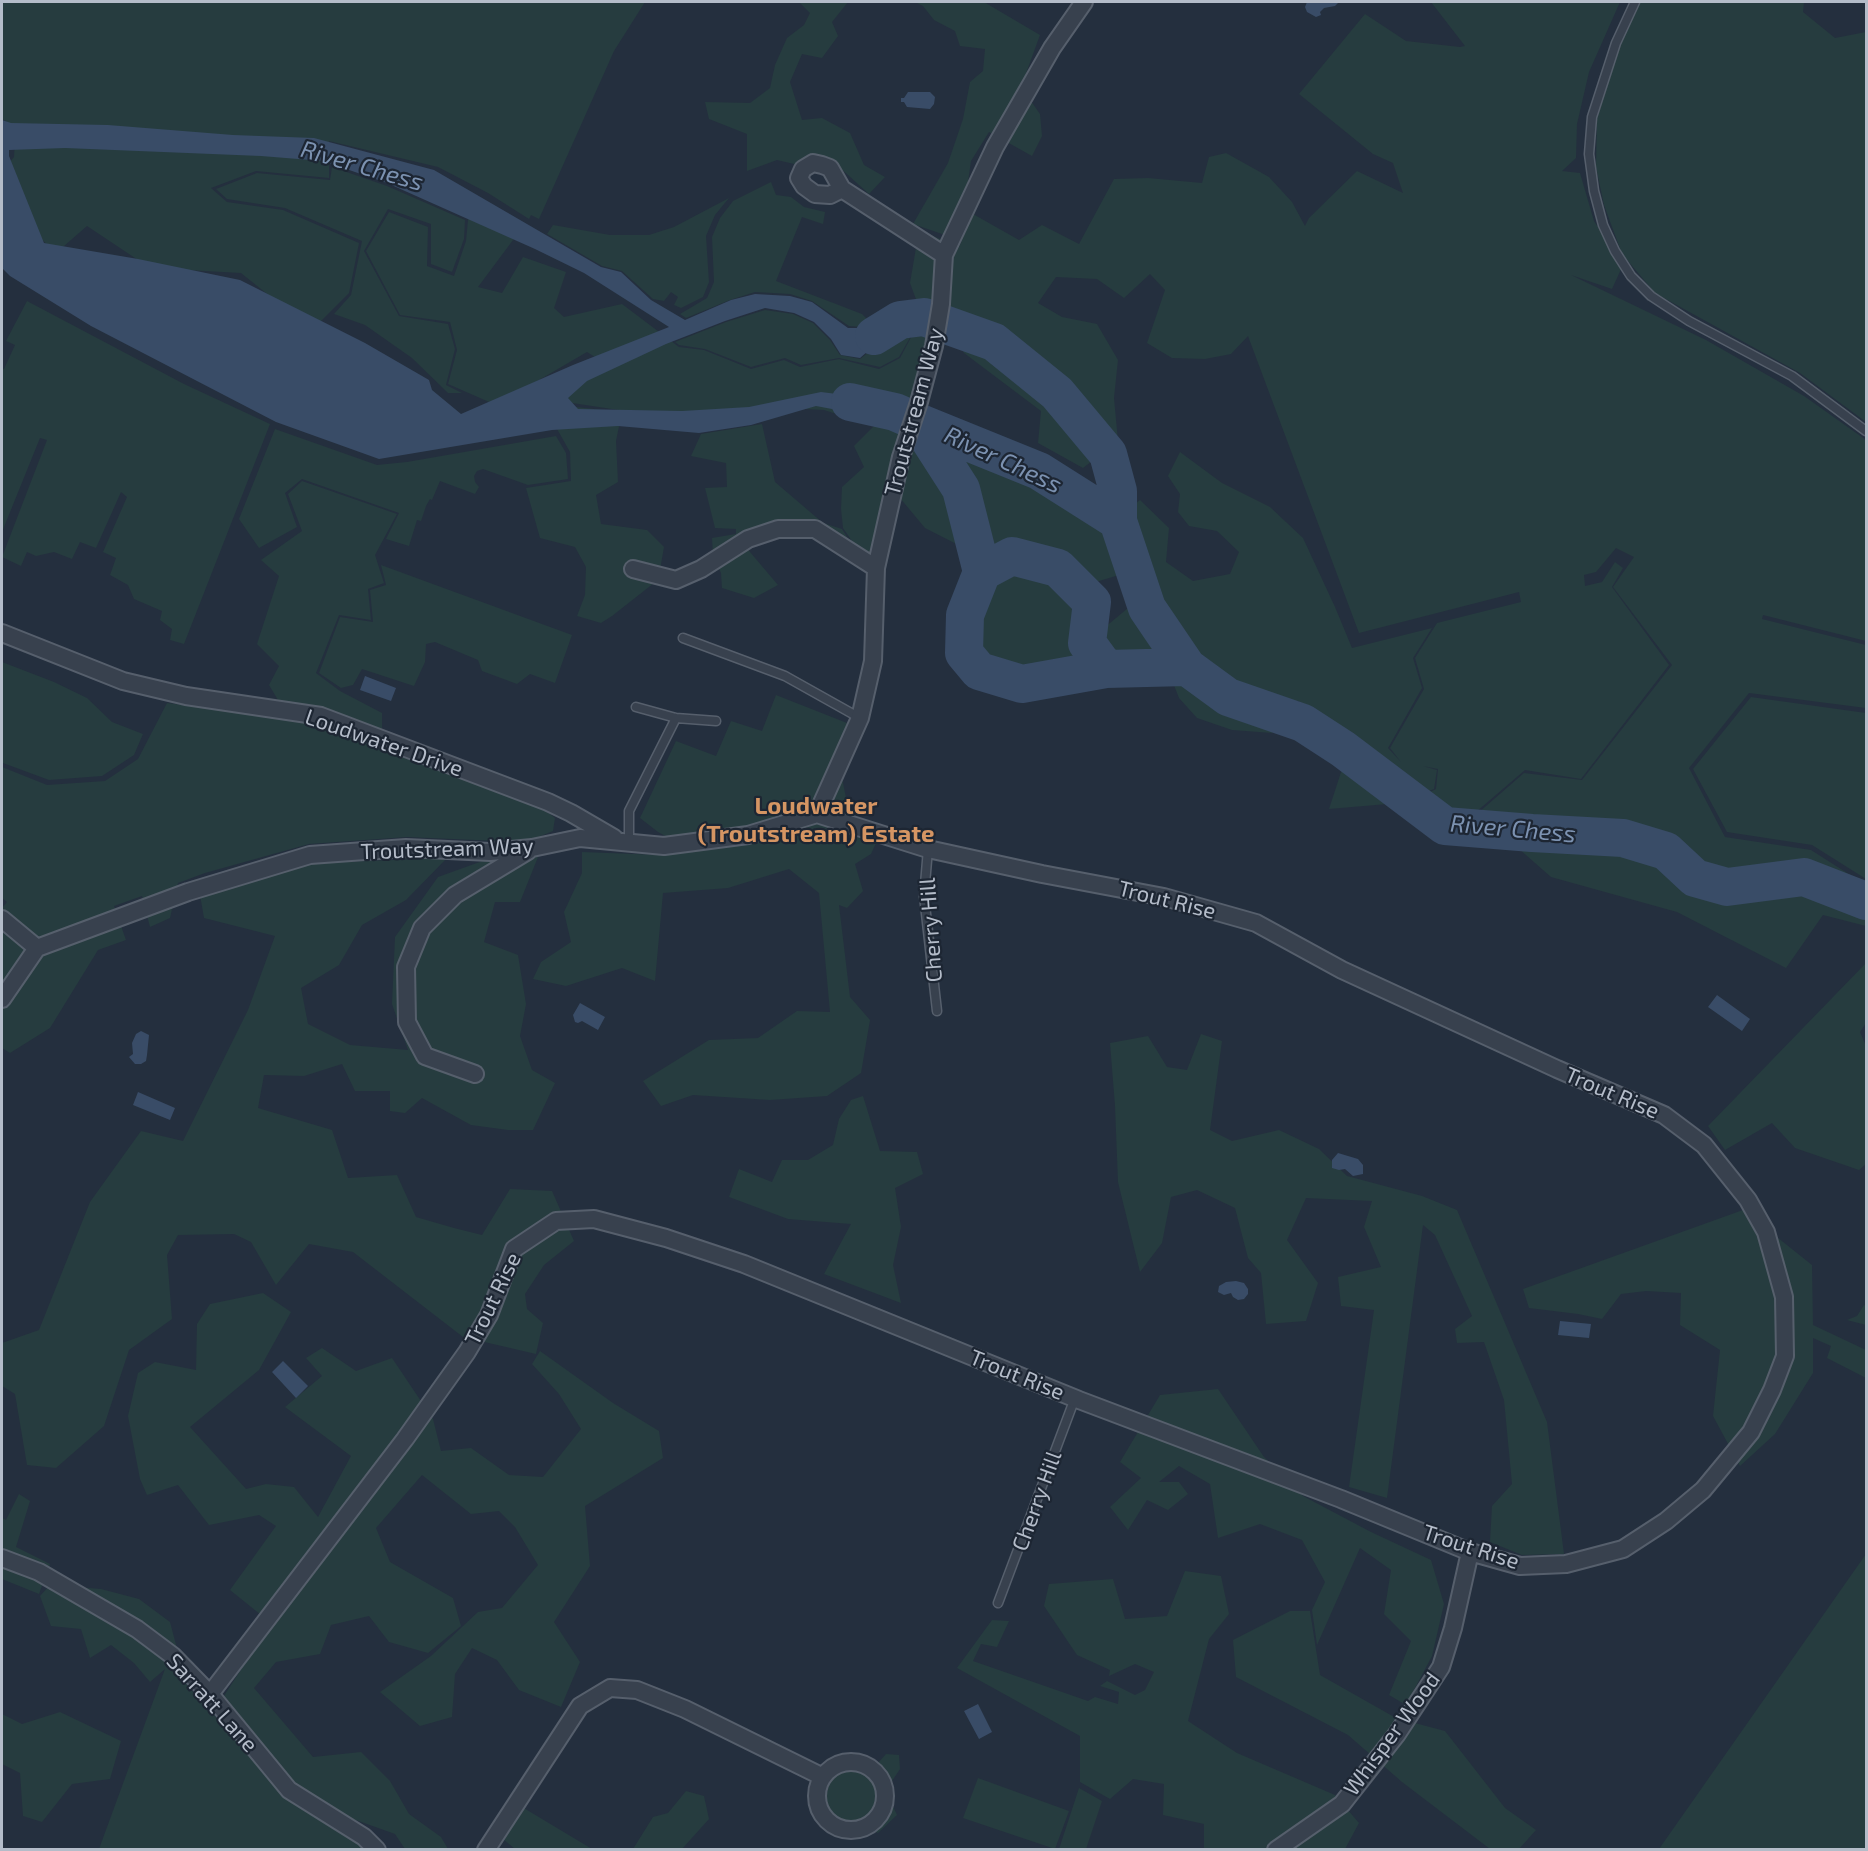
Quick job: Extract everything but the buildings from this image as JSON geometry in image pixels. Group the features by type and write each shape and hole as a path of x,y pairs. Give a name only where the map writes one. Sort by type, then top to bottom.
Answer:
{"street":[{"name":"Troutstream Way","path":"37,948 188,892 310,855 406,848 490,852 532,849 580,838 664,846 748,835 817,814 860,718 873,661 876,568 901,457 920,402 934,346 941,304 944,255 995,147 1052,48 1084,2"},
{"path":"842,189 944,255"},
{"path":"633,569 676,580 701,568 748,539 778,529 815,529 876,568"},
{"name":"Loudwater Drive","path":"2,633 123,681 186,696 321,716 548,802 624,842"},
{"name":"Trout Rise","path":"210,1694 398,1447 467,1352 489,1315 514,1249 556,1221 594,1218 666,1238 744,1264 1075,1398 1341,1499 1470,1552 1520,1566 1566,1564 1623,1549 1666,1521 1704,1490 1751,1432 1772,1390 1785,1356 1784,1297 1766,1232 1748,1200 1704,1145 1664,1115 1561,1071 1342,970 1257,923 1164,897 928,849 817,814"},
{"path":"475,1074 425,1056 407,1022 406,968 422,928 455,895 532,849"},
{"path":"2,919 37,948 2,999"},
{"name":"Whisper Wood","path":"1276,1850 1342,1804 1397,1734 1441,1667 1453,1628 1470,1552"},
{"name":"Sarratt Lane","path":"2,1558 39,1572 137,1629 173,1656 210,1694 289,1790 364,1837 377,1850"},
{"path":"486,1850 580,1706 610,1688 637,1690 685,1709 823,1778"},
{"path":"852,1762 867,1766 880,1779 884,1789 881,1811 875,1820 866,1827 844,1830 825,1819 819,1809 817,1798 818,1787 823,1778 830,1769 840,1764 852,1762"}],"lane":[{"path":"1635,2 1616,43 1592,117 1588,154 1603,225 1615,251 1631,276 1651,296 1689,321 1792,376 1866,430"},
{"path":"683,639 784,676 860,718"},
{"path":"636,707 676,718 716,721"},
{"path":"624,842 629,811 676,718"},
{"name":"Cherry Hill","path":"928,849 924,896 937,1011"},
{"name":"Cherry Hill","path":"998,1603 1075,1398"}],"green space":[{"path":"2,2 645,2 614,51 539,219 531,215 529,219 488,193 438,167 329,141 329,178 256,171 211,188 227,202 283,210 359,243 349,293 312,330 241,273 150,268 87,226 56,253 10,209 2,171 14,157 16,127 2,119"},
{"path":"799,2 848,2 832,22 838,36 822,58 802,54 790,82 802,120 822,118 850,133 864,165 885,177 869,194 837,165 819,156 811,168 777,160 747,171 747,134 709,119 705,102 750,103 770,88 775,65 787,38 804,25 810,13"},
{"path":"915,2 984,2 1040,35 1021,87 1040,114 1042,136 1032,156 989,132 971,161 967,189 945,235 913,224 948,163 963,119 970,82 983,71 985,49 960,46 955,31 934,20 923,6"},
{"path":"1431,2 1620,2 1589,72 1577,124 1576,158 1562,171 1580,173 1594,221 1623,265 1612,289 1571,275 1706,340 1804,396 1866,440 1866,641 1763,615 1762,619 1866,645 1866,708 1749,693 1689,768 1725,837 1811,850 1866,885 1866,926 1823,915 1786,968 1677,912 1551,877 1478,813 1524,773 1582,780 1672,665 1613,587 1634,557 1616,548 1596,572 1584,575 1585,586 1602,582 1615,562 1623,568 1612,587 1669,665 1581,779 1525,770 1476,812 1475,825 1460,825 1424,795 1436,789 1438,769 1423,766 1437,770 1434,789 1399,803 1329,809 1343,766 1305,745 1321,717 1298,701 1272,733 1232,730 1197,718 1179,698 1164,660 1111,661 1104,628 1128,608 1119,575 1086,585 1057,555 1009,545 986,559 925,528 900,498 915,438 973,457 1022,477 1106,526 1140,500 1169,528 1166,562 1193,581 1230,574 1239,552 1217,531 1189,526 1178,512 1180,494 1168,476 1180,452 1222,483 1270,507 1303,538 1352,648 1432,628 1413,658 1422,688 1388,748 1401,762 1390,748 1424,689 1415,658 1437,623 1521,602 1519,592 1359,633 1248,336 1231,354 1205,359 1172,358 1147,343 1165,290 1150,274 1124,298 1097,279 1056,277 1038,303 1062,317 1097,324 1118,360 1114,398 1118,441 1083,468 1038,443 1041,411 964,353 948,319 920,310 910,283 919,230 959,247 973,214 1019,240 1042,225 1079,244 1114,179 1148,178 1202,183 1209,157 1226,153 1269,177 1292,202 1305,226 1309,218 1357,171 1403,193 1393,163 1373,154 1299,94 1365,14 1406,41 1465,46"},
{"path":"1639,2 1804,2 1803,12 1835,38 1866,32 1866,422 1800,373 1655,293 1622,254 1604,205 1596,167 1597,119 1618,50"},
{"path":"332,167 387,186 465,220 464,239 452,272 431,264 431,224 388,209 364,251 399,316 448,324 455,349 446,385 462,393 448,393 412,358 365,325 334,314 351,295 362,241 285,208 227,199 216,189 257,173 330,180"},
{"path":"771,182 776,195 791,197 804,207 825,212 823,224 802,217 776,281 862,314 872,324 862,327 849,326 812,301 790,294 755,292 686,318 680,314 707,298 714,282 712,237 720,218 733,201"},
{"path":"729,198 715,215 706,236 709,282 703,297 681,308 674,305 678,297 671,292 664,301 653,299 622,271 602,266 547,234 553,225 610,235 649,235 674,227"},
{"path":"469,210 516,236 478,287 502,293 523,257 566,272 554,308 564,317 622,304 679,347 704,350 751,369 784,360 800,367 839,359 879,369 900,358 916,328 921,312 932,318 917,386 872,554 858,550 843,528 841,509 842,487 864,467 854,446 874,426 824,410 765,407 645,414 559,401 606,364 587,352 496,405 448,384 457,350 450,322 400,315 366,251 389,212 428,227 427,266 454,276 466,241"},
{"path":"27,301 184,384 270,424 184,644 170,640 172,629 160,620 162,611 134,599 128,585 110,575 116,558 103,552 127,497 121,492 96,548 80,542 72,559 54,552 36,556 27,552 21,566 2,557 47,440 40,438 2,532 2,369 15,345 6,341"},
{"path":"765,310 793,314 813,323 830,340 840,355 860,359 893,333 915,329 899,357 880,367 839,358 801,365 785,358 751,367 705,349 679,345 675,342"},
{"path":"566,406 622,412 616,441 618,482 596,495 601,524 647,530 664,547 660,570 654,583 601,623 577,616 585,595 586,567 575,547 540,538 526,488 571,481 570,452 552,420"},
{"path":"762,424 775,482 823,523 842,529 856,551 816,525 746,545 778,585 754,598 722,588 721,573 713,555 712,538 736,534 736,529 715,528 705,488 727,487 726,463 691,456 701,434"},
{"path":"275,429 377,465 407,462 556,436 566,453 568,479 528,485 483,469 477,471 474,476 479,487 475,494 440,481 432,500 430,499 426,506 421,521 417,520 409,546 386,539 399,513 302,479 285,493 297,527 259,548 239,519"},
{"path":"302,481 397,514 375,555 384,583 368,589 371,620 339,615 316,673 340,691 382,713 382,736 281,705 269,685 279,666 257,644 279,576 261,560 302,531 288,494"},
{"path":"1017,563 1054,575 1077,597 1081,615 1078,648 1085,664 1051,674 1011,672 985,663 973,651 973,613 988,579"},
{"path":"381,565 572,635 555,683 530,674 517,684 482,671 478,660 435,642 426,644 425,662 414,686 362,669 353,685 341,688 319,673 340,617 373,622 370,590 386,585"},
{"path":"2,662 54,682 87,698 112,722 143,734 134,755 102,776 49,780 3,763"},
{"path":"776,695 847,723 837,753 847,803 817,823 877,841 871,854 855,864 863,891 847,908 839,905 850,997 870,1020 861,1073 827,1096 770,1100 693,1095 661,1106 643,1081 709,1040 758,1038 797,1011 830,1012 819,893 789,869 728,888 663,893 655,981 622,968 566,986 533,979 541,962 571,942 564,912 582,873 582,852 660,855 701,847 669,838 640,818 676,741 716,756 731,721 762,731"},
{"path":"1751,697 1866,713 1866,879 1812,845 1727,832 1693,769"},
{"path":"167,703 320,724 545,810 555,818 553,831 531,840 407,837 309,844 205,873 178,883 170,918 150,927 142,896 114,906 126,940 98,950 50,1028 10,1053 2,1048 2,908 7,902 2,898 2,767 47,785 105,781 138,759"},
{"path":"538,857 520,902 495,902 484,942 518,955 526,1004 520,1036 532,1070 555,1083 533,1130 508,1130 471,1125 422,1098 405,1113 390,1111 390,1091 355,1091 342,1064 304,1076 264,1075 258,1108 332,1130 348,1178 397,1175 416,1217 454,1228 482,1235 510,1189 552,1191 574,1241 544,1265 525,1294 527,1309 543,1323 536,1354 463,1337 353,1252 309,1244 276,1285 251,1242 234,1234 178,1235 167,1255 172,1319 129,1350 104,1426 56,1468 27,1465 15,1394 2,1386 2,1343 39,1330 90,1202 141,1131 183,1141 248,1010 275,936 204,918 200,895 312,863 447,858 406,900 362,925 339,965 301,988 308,1024 350,1045 408,1050 392,1004 395,937 438,877 488,859"},
{"path":"1866,963 1866,1023 1860,1032 1866,1046 1866,1164 1859,1170 1795,1148 1772,1123 1725,1150 1708,1126"},
{"path":"1201,1034 1222,1041 1210,1130 1232,1141 1279,1130 1319,1149 1347,1176 1422,1196 1457,1210 1547,1422 1564,1554 1522,1555 1490,1542 1492,1506 1512,1484 1504,1400 1484,1342 1457,1343 1455,1329 1472,1316 1435,1235 1423,1225 1387,1498 1349,1487 1374,1310 1341,1306 1338,1277 1381,1267 1364,1227 1372,1201 1306,1198 1287,1240 1318,1283 1306,1321 1266,1324 1261,1273 1248,1258 1235,1208 1197,1190 1171,1197 1162,1243 1140,1272 1118,1182 1110,1043 1148,1036 1167,1067 1187,1070"},
{"path":"863,1096 880,1151 917,1152 923,1174 895,1188 901,1227 893,1265 901,1303 824,1274 851,1224 788,1219 729,1197 739,1169 772,1182 782,1160 808,1160 833,1145 839,1119 851,1100"},
{"path":"1743,1210 1812,1265 1813,1325 1866,1350 1866,1378 1827,1358 1831,1346 1813,1338 1813,1373 1775,1434 1740,1466 1713,1416 1720,1350 1680,1325 1681,1293 1646,1291 1621,1294 1602,1319 1529,1308 1523,1289"},
{"path":"263,1293 291,1312 259,1370 190,1427 246,1489 266,1484 294,1487 318,1517 351,1456 285,1407 322,1376 306,1358 322,1348 356,1371 392,1358 433,1419 441,1451 471,1448 509,1475 543,1477 581,1429 559,1394 532,1364 540,1351 613,1403 659,1431 663,1458 585,1506 590,1566 554,1622 580,1662 561,1707 519,1690 497,1660 472,1648 455,1674 452,1717 420,1726 380,1692 431,1656 478,1612 502,1608 538,1565 515,1527 499,1511 471,1514 422,1475 376,1528 390,1562 453,1598 461,1626 428,1653 389,1642 369,1616 331,1625 320,1654 276,1662 254,1688 313,1757 361,1752 390,1781 409,1814 441,1837 448,1849 405,1849 395,1834 339,1814 295,1783 222,1699 271,1623 230,1590 276,1526 259,1515 209,1525 178,1485 147,1495 140,1479 128,1416 138,1373 155,1362 196,1370 197,1324 210,1304"},
{"path":"1864,1305 1866,1306 1866,1325 1847,1320 1857,1316"},
{"path":"1218,1389 1264,1457 1303,1496 1431,1560 1444,1604 1432,1656 1406,1705 1389,1695 1411,1641 1384,1614 1391,1570 1360,1548 1317,1645 1312,1610 1325,1582 1302,1540 1260,1524 1218,1538 1210,1484 1179,1466 1159,1482 1179,1482 1188,1494 1168,1510 1147,1500 1128,1530 1110,1507 1141,1478 1120,1462 1160,1395"},
{"path":"19,1494 30,1501 16,1547 50,1564 39,1594 2,1579 2,1518 6,1520"},
{"path":"1866,1554 1866,1849 1659,1849"},
{"path":"1185,1571 1221,1576 1229,1614 1209,1639 1188,1721 1237,1753 1335,1795 1359,1823 1345,1849 1204,1849 1204,1824 1163,1815 1164,1784 1133,1779 1110,1799 1080,1782 1080,1736 957,1668 992,1620 1009,1621 997,1647 981,1644 973,1661 1088,1701 1095,1697 1118,1704 1119,1692 1100,1686 1107,1681 1135,1695 1145,1690 1154,1672 1135,1664 1109,1676 1110,1670 1077,1655 1044,1606 1049,1584 1113,1579 1125,1619 1167,1616"},
{"path":"50,1585 101,1589 139,1599 170,1622 179,1656 169,1665 286,1796 365,1849 99,1849 165,1669 150,1682 134,1663 111,1645 90,1658 81,1629 51,1626 40,1596"},
{"path":"1290,1611 1310,1611 1320,1675 1396,1718 1445,1731 1505,1808 1536,1830 1519,1849 1490,1849 1402,1782 1348,1735 1236,1677 1233,1640"},
{"path":"60,1712 121,1741 110,1779 72,1784 42,1822 23,1816 20,1773 2,1764 2,1714 22,1724"},
{"path":"886,1754 899,1755 900,1769 890,1784 890,1800 897,1815 878,1833 860,1824 844,1825 831,1817 825,1804 829,1782 834,1773 850,1767 869,1773"},
{"path":"978,1778 1069,1811 1055,1849 963,1818"},
{"path":"1079,1788 1102,1801 1086,1849 1059,1849"},
{"path":"686,1791 704,1796 709,1819 682,1849 633,1849 653,1817 668,1813"},
{"path":"512,1801 592,1849 515,1849 492,1830"}],"water":[{"path":"1307,2 1339,2 1335,6 1324,8 1320,12 1321,15 1316,17 1307,12 1305,7"},
{"path":"908,92 930,92 935,97 934,104 930,109 907,107 904,102 901,102 901,98 904,98"},
{"path":"2,120 11,123 108,125 233,135 314,138 434,170 601,267 621,272 651,300 685,320 731,300 755,294 790,296 812,302 848,328 863,328 904,313 921,314 922,324 891,331 860,358 841,355 831,339 814,322 794,313 765,308 666,344 587,381 568,398 578,409 682,411 749,407 821,392 861,397 900,406 896,421 816,406 751,425 699,433 618,426 552,430 379,459 276,422 91,326 10,276 2,268","holes":["65,148 261,156 323,161 387,183 584,273 669,327 573,365 461,414 432,390 429,380 365,343 240,280 44,243 9,156 9,150"]},
{"path":"365,676 396,688 391,701 360,690"},
{"path":"1717,995 1750,1019 1742,1031 1708,1007"},
{"path":"580,1003 605,1017 598,1030 582,1021 575,1022 573,1015"},
{"path":"141,1031 149,1035 146,1061 135,1064 129,1057 133,1054 132,1043 136,1034"},
{"path":"138,1092 175,1108 170,1120 133,1105"},
{"path":"1338,1153 1358,1159 1363,1165 1363,1174 1353,1176 1345,1169 1332,1168 1332,1160"},
{"path":"1226,1282 1244,1283 1248,1289 1248,1294 1244,1299 1238,1300 1231,1293 1224,1295 1218,1292 1219,1286"},
{"path":"1560,1321 1591,1324 1589,1338 1558,1335"},
{"path":"283,1361 308,1386 296,1398 272,1372"},
{"path":"978,1704 992,1732 979,1739 964,1711"}],"waterway":[{"name":"River Chess","path":"874,336 900,320 924,317 994,342 1057,393 1108,454 1118,491 1118,521 1147,608 1187,667 1228,697 1303,723 1343,749 1445,826 1623,838 1666,851 1695,878 1727,887 1804,877 1866,901"},
{"name":"River Chess","path":"850,402 895,412 918,422 961,489 982,572 965,615 964,653 979,671 1022,684 1106,669 1187,667"},
{"name":"River Chess","path":"918,422 1039,471 1118,521"},
{"name":"River Chess","path":"982,572 1012,556 1058,568 1092,602 1087,643 1106,669"}],"district":[{"name":"Loudwater (Troutstream) Estate","path":"816,820"}]}
